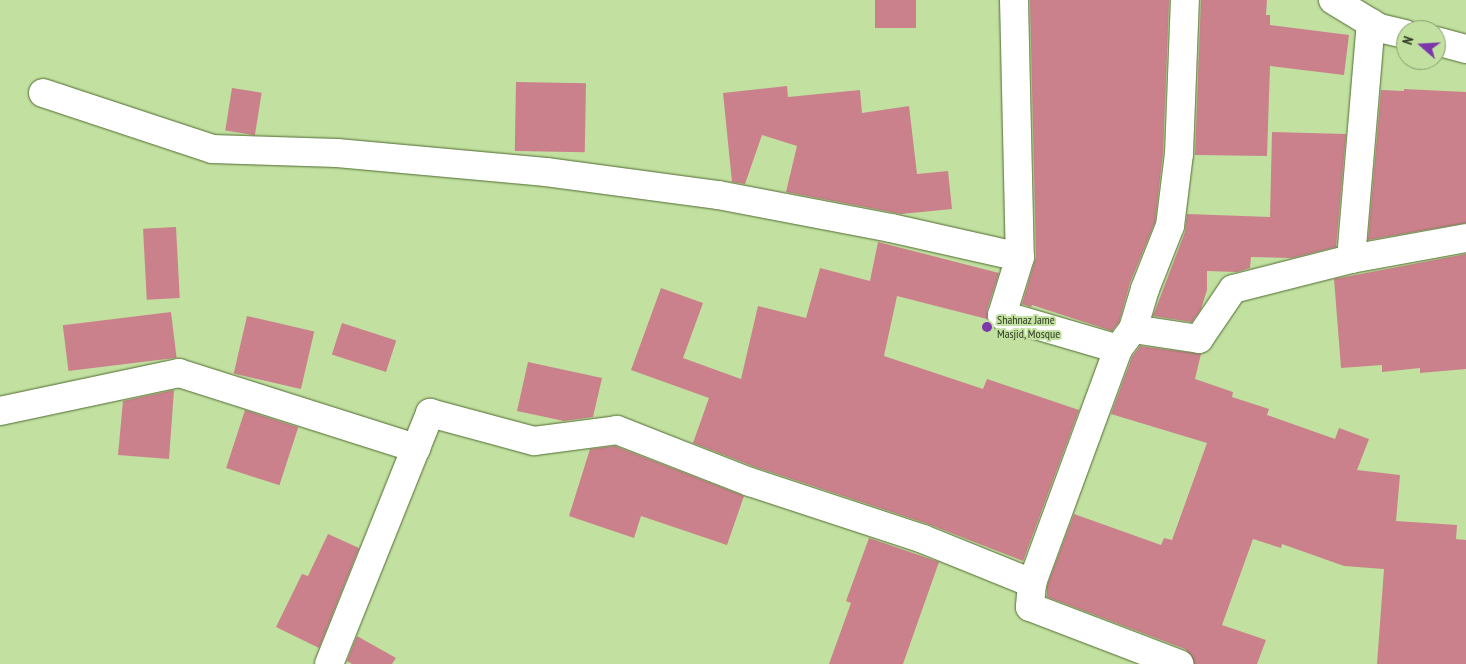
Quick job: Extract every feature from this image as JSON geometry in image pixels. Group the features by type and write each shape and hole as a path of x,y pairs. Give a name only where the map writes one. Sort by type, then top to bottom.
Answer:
{"street":[{"path":"1014,0 1020,257 1002,315 1126,339 1199,339 1233,289 1351,260 1466,238"},
{"path":"1178,664 1030,607 1032,583 1170,226 1180,154 1185,0"},
{"path":"1333,0 1379,28 1396,32"},
{"path":"1351,260 1371,23"},
{"path":"1446,44 1466,49"},
{"path":"43,93 212,149 336,153 546,172 718,195 891,228 1020,257"},
{"path":"0,411 180,373 416,448"},
{"path":"330,664 430,413 534,441 617,430 750,482 923,539 1032,583"}],"building":[{"path":"875,0 916,0 916,28 875,28"},
{"path":"1030,0 1169,0 1163,153 1155,222 1130,283 1119,322 1112,331 1032,305 1031,307 1022,304 1036,257"},
{"path":"1201,0 1267,0 1266,15 1270,15 1270,25 1349,35 1344,75 1270,66 1267,156 1195,155"},
{"path":"516,82 586,83 585,152 515,151"},
{"path":"787,86 788,97 860,90 862,113 909,106 917,174 948,171 952,209 901,214 786,192 797,146 762,135 745,184 732,182 723,93"},
{"path":"232,88 262,93 255,135 225,130"},
{"path":"1404,89 1466,92 1466,223 1368,240 1381,90 1404,91"},
{"path":"1272,132 1346,134 1336,247 1292,258 1251,257 1250,268 1237,272 1207,271 1207,290 1201,309 1192,322 1153,316 1185,232 1187,214 1270,217"},
{"path":"176,227 180,298 147,300 143,229"},
{"path":"878,242 999,273 987,310 987,319 897,296 884,356 983,389 987,379 1079,410 1023,561 928,524 755,467 693,443 709,398 631,370 661,288 703,303 683,358 741,379 758,306 806,318 820,268 870,281"},
{"path":"1466,254 1466,369 1420,373 1420,368 1382,372 1382,365 1341,368 1334,279"},
{"path":"171,312 177,358 68,371 63,325"},
{"path":"247,316 314,332 301,389 234,373"},
{"path":"342,323 396,341 386,372 332,354"},
{"path":"1140,346 1201,354 1195,379 1233,392 1232,397 1269,409 1267,415 1335,439 1339,428 1369,439 1357,470 1400,475 1396,521 1457,525 1456,539 1466,540 1466,664 1377,664 1384,569 1344,566 1282,544 1281,548 1253,539 1222,625 1266,640 1257,664 1194,664 1191,655 1185,649 1047,597 1047,586 1074,514 1161,545 1164,538 1172,540 1207,443 1111,414 1132,357"},
{"path":"528,362 602,378 593,417 564,421 517,411"},
{"path":"174,390 169,459 118,455 123,401"},
{"path":"245,410 298,427 279,485 226,468"},
{"path":"615,446 744,496 727,545 641,516 634,538 569,516 590,449"},
{"path":"328,534 359,548 319,648 276,627 302,574 308,576"},
{"path":"869,538 939,562 903,664 829,664 851,603 846,601"},
{"path":"357,636 396,658 392,664 352,664 347,661"}],"place":[{"name":"Shahnaz Jame Masjid, Mosque","path":"987,327"}]}
